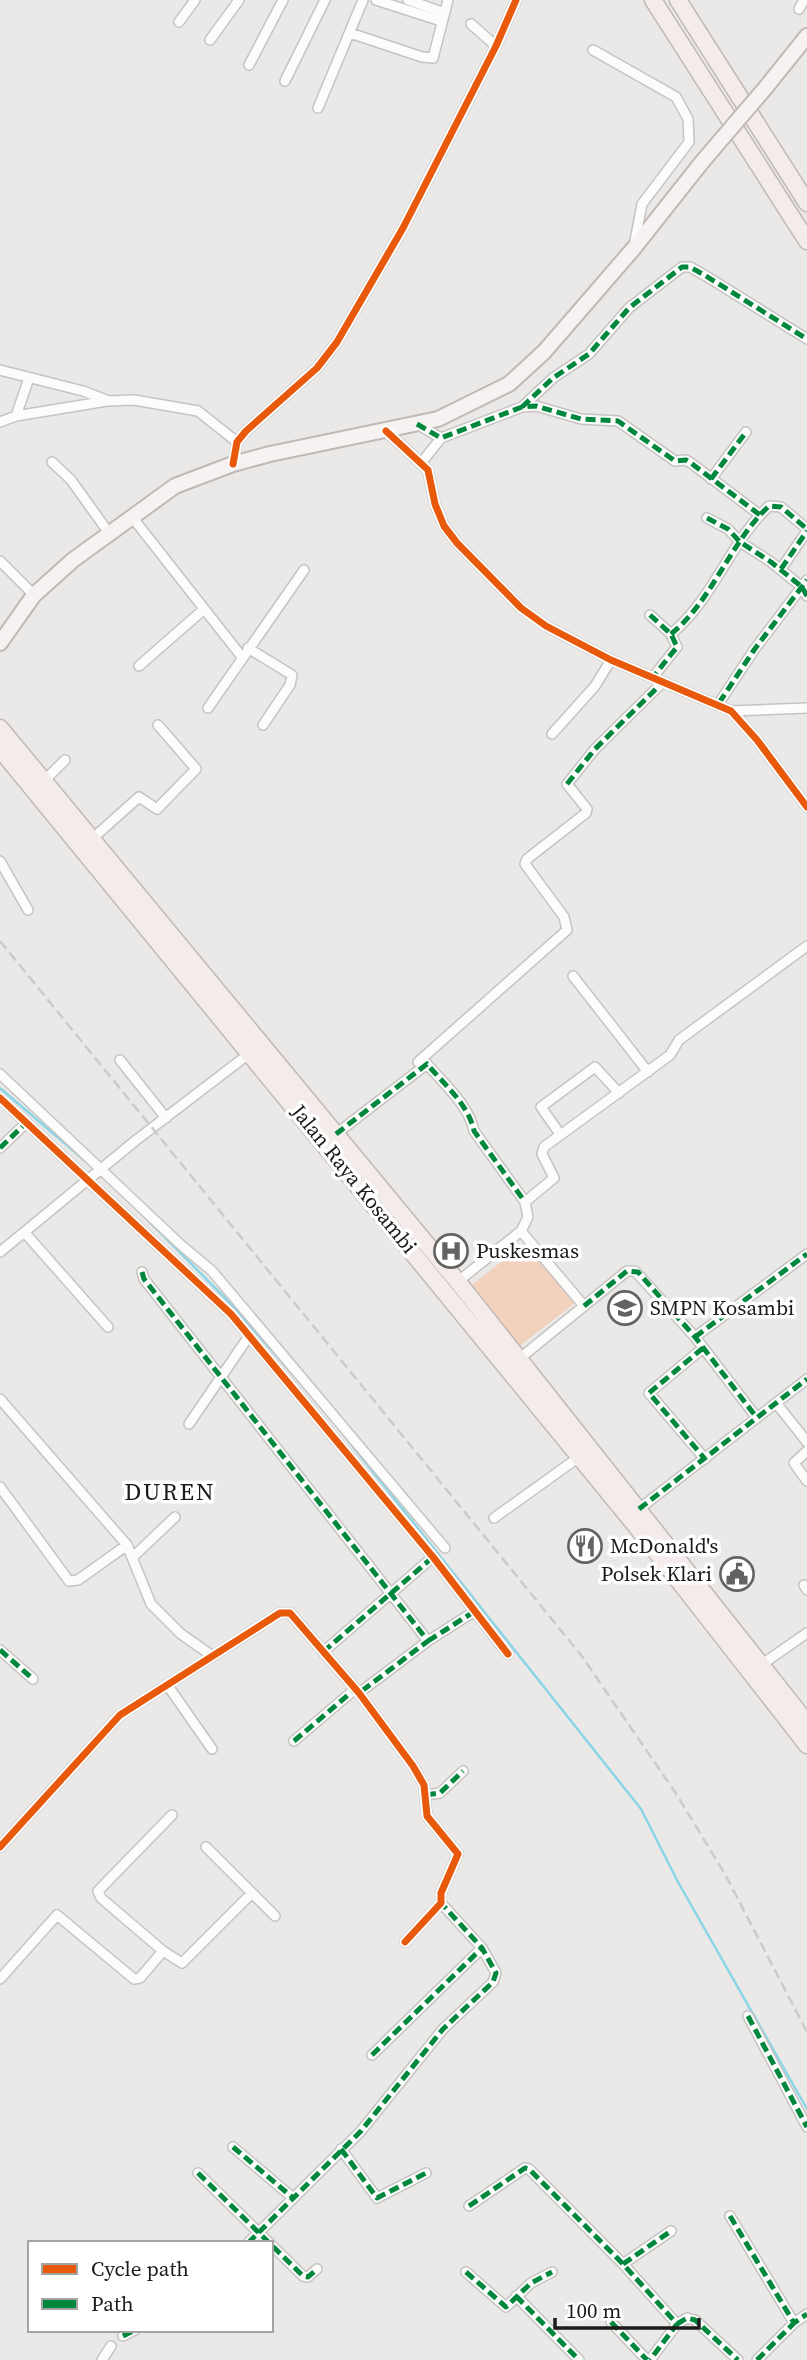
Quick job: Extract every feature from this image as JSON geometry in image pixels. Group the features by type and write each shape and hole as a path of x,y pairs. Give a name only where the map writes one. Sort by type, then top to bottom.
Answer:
{"highway":[{"path":"653,0 807,241"},
{"path":"678,0 807,203"},
{"name":"Jalan Raya Kosambi","path":"0,728 336,1134 579,1457 640,1517 807,1723"},
{"name":"Jalan Raya Kosambi","path":"0,749 250,1053 452,1287 519,1359 640,1517 807,1745"}],"main road":[{"path":"0,643 34,595 73,560 175,486 233,464 386,432 453,414 520,375 634,248 807,36"}],"street":[{"path":"179,22 195,0"},
{"path":"210,40 239,0"},
{"path":"249,65 283,0"},
{"path":"285,81 325,0"},
{"path":"318,108 363,0"},
{"path":"376,0 442,16"},
{"path":"410,0 442,16"},
{"path":"350,33 422,57 433,58 448,0"},
{"path":"233,464 237,442 259,418 317,368 337,342 403,228 496,46 516,0"},
{"path":"799,9 804,0"},
{"path":"471,24 496,46"},
{"path":"593,50 676,97 688,119 689,142 642,204 634,248"},
{"path":"522,408 553,378 589,354 629,308 682,267 690,267 807,340"},
{"path":"0,370 109,401"},
{"path":"16,416 29,378"},
{"path":"0,422 16,416 109,401 134,400 198,411 237,442"},
{"path":"422,462 441,438 522,408 536,406 582,419 618,421 675,461 686,460 760,515"},
{"path":"417,424 441,438"},
{"path":"386,432 428,470 435,504 444,526 457,543 533,617 611,660 732,711 807,807"},
{"path":"711,478 746,432"},
{"path":"52,462 71,480 109,533"},
{"path":"671,634 710,588 740,542 771,505 779,506 807,530 780,569"},
{"path":"132,517 242,657"},
{"path":"708,517 731,531 740,542 805,588 754,650 719,704"},
{"path":"0,561 34,595"},
{"path":"208,708 304,570"},
{"path":"139,666 204,610"},
{"path":"650,615 671,634 677,647 653,677"},
{"path":"248,648 292,675 290,685 263,725"},
{"path":"552,734 595,686 611,660"},
{"path":"418,1062 564,935 568,926 564,917 526,869 527,859 586,813 587,809 567,784 595,749 663,682"},
{"path":"732,711 807,708"},
{"path":"92,839 139,797 157,809 195,772 196,767 158,725"},
{"path":"44,782 65,760"},
{"path":"0,861 28,910"},
{"path":"525,1202 553,1181 554,1174 542,1151 560,1134 648,1072 675,1050 679,1040 807,946"},
{"path":"573,976 648,1072"},
{"path":"0,1251 26,1234 166,1118 250,1053"},
{"path":"120,1060 166,1118"},
{"path":"336,1134 426,1064 472,1119 474,1130 525,1202 528,1217 521,1231 452,1287"},
{"path":"560,1134 541,1107 594,1067 619,1093"},
{"path":"0,1074 97,1175 238,1310 409,1518 446,1548"},
{"path":"0,1098 26,1123 97,1175 175,1251 212,1271 249,1326 409,1518 433,1557 508,1654"},
{"path":"0,1148 26,1123"},
{"path":"521,1231 584,1306"},
{"path":"26,1234 108,1327"},
{"path":"695,1337 807,1254"},
{"path":"519,1359 628,1271 635,1271 695,1337 757,1418"},
{"path":"142,1272 144,1279 221,1381 428,1641"},
{"path":"189,1424 221,1381 249,1326"},
{"path":"703,1348 649,1393 705,1459"},
{"path":"640,1517 705,1459 807,1379"},
{"path":"0,1399 127,1545 151,1604 181,1634 211,1655"},
{"path":"776,1403 807,1442"},
{"path":"807,1451 794,1462 807,1481"},
{"path":"494,1518 579,1457"},
{"path":"0,1487 69,1581 78,1580 127,1545"},
{"path":"133,1557 175,1517"},
{"path":"323,1652 433,1557"},
{"path":"294,1741 400,1658 475,1611"},
{"path":"0,1847 120,1715 168,1686 211,1655 286,1612 295,1616 413,1766 426,1795 427,1816 458,1857 441,1893 441,1903 482,1948 496,1973 493,1982 443,2029 361,2130 250,2241"},
{"path":"761,1665 807,1633"},
{"path":"0,1650 33,1679"},
{"path":"168,1686 212,1749"},
{"path":"426,1795 443,1791 463,1771"},
{"path":"172,1815 97,1891 100,1898 163,1951 182,1963 252,1893"},
{"path":"206,1847 275,1916"},
{"path":"405,1942 441,1903"},
{"path":"0,1979 57,1914 134,1979 140,1978 163,1951"},
{"path":"372,2055 482,1948"},
{"path":"748,2017 807,2127"},
{"path":"233,2147 292,2197"},
{"path":"341,2149 377,2198 426,2173"},
{"path":"469,2206 527,2168 623,2264 677,2324"},
{"path":"198,2173 270,2241"},
{"path":"730,2216 794,2323"},
{"path":"623,2264 671,2231"},
{"path":"273,2245 303,2276 309,2277 317,2269"},
{"path":"466,2272 504,2306 552,2272"},
{"path":"516,2296 579,2360"},
{"path":"757,2360 794,2323 807,2314"},
{"path":"611,2322 649,2360 677,2324 687,2318 695,2320 738,2360"},
{"path":"123,2336 131,2332"},
{"path":"102,2360 111,2346"}],"shaded area":[{"path":"528,1241 576,1302 517,1348 469,1287"}],"waterway":[{"path":"0,1088 97,1171"},
{"path":"135,1207 232,1305 328,1415"},
{"path":"343,1434 641,1809 678,1882 807,2109"}],"railway":[{"path":"0,941 581,1655 677,1795 726,1876 807,2032"}],"marked path":[{"path":"522,407 553,378 589,354 629,308 682,267 690,267 706,276 807,339"},
{"path":"417,424 441,438 522,407 536,406 581,419 618,421 675,461 686,460 691,463 760,515"},
{"path":"711,479 746,432"},
{"path":"671,634 699,605 743,536 769,506 781,507 807,529"},
{"path":"707,518 728,529 740,542 771,562 802,587 807,596"},
{"path":"781,569 807,531"},
{"path":"719,703 754,650 807,580"},
{"path":"650,615 671,634 677,647 653,677"},
{"path":"567,784 595,749 663,682"},
{"path":"336,1134 427,1064 461,1103 474,1131 525,1202"},
{"path":"0,1148 26,1123"},
{"path":"695,1337 807,1254"},
{"path":"584,1306 627,1271 638,1272 695,1337 757,1418"},
{"path":"142,1272 144,1279 428,1641 359,1693"},
{"path":"703,1348 649,1393 705,1459"},
{"path":"639,1509 807,1379"},
{"path":"323,1652 433,1557"},
{"path":"428,1641 475,1611"},
{"path":"0,1650 33,1679"},
{"path":"294,1741 354,1690"},
{"path":"426,1795 440,1793 463,1771"},
{"path":"250,2241 361,2131 443,2029 493,1982 496,1973 482,1948 441,1903"},
{"path":"372,2055 482,1948"},
{"path":"748,2016 807,2127"},
{"path":"233,2147 292,2197"},
{"path":"341,2149 377,2198 426,2173"},
{"path":"469,2206 525,2168 529,2169 623,2264 677,2324 650,2360"},
{"path":"198,2173 267,2241"},
{"path":"730,2216 794,2323 807,2314"},
{"path":"623,2264 671,2231"},
{"path":"273,2247 303,2276 308,2277 317,2269"},
{"path":"466,2272 506,2307 531,2283 552,2272"},
{"path":"516,2296 579,2360"},
{"path":"677,2324 687,2318 695,2320 738,2360"},
{"path":"611,2322 647,2360"},
{"path":"757,2360 794,2323"},
{"path":"123,2336 131,2332"}],"cycle path":[{"path":"233,464 237,442 246,431 317,368 337,342 403,228 496,46 516,0"},
{"path":"386,431 428,470 435,504 444,526 457,543 521,608 546,626 611,660 731,711 757,740 807,807"},
{"path":"0,1098 231,1314 433,1557 508,1654"},
{"path":"0,1847 120,1715 280,1613 290,1613 359,1693 413,1766 424,1785 427,1816 458,1854 441,1893 441,1903 405,1942"}],"place":[{"name":"Puskesmas","path":"451,1251"},
{"name":"SMPN Kosambi","path":"625,1308"},
{"name":"McDonald's","path":"585,1546"},
{"name":"Polsek Klari","path":"737,1574"}],"district":[{"name":"DUREN","path":"170,1492"}]}
